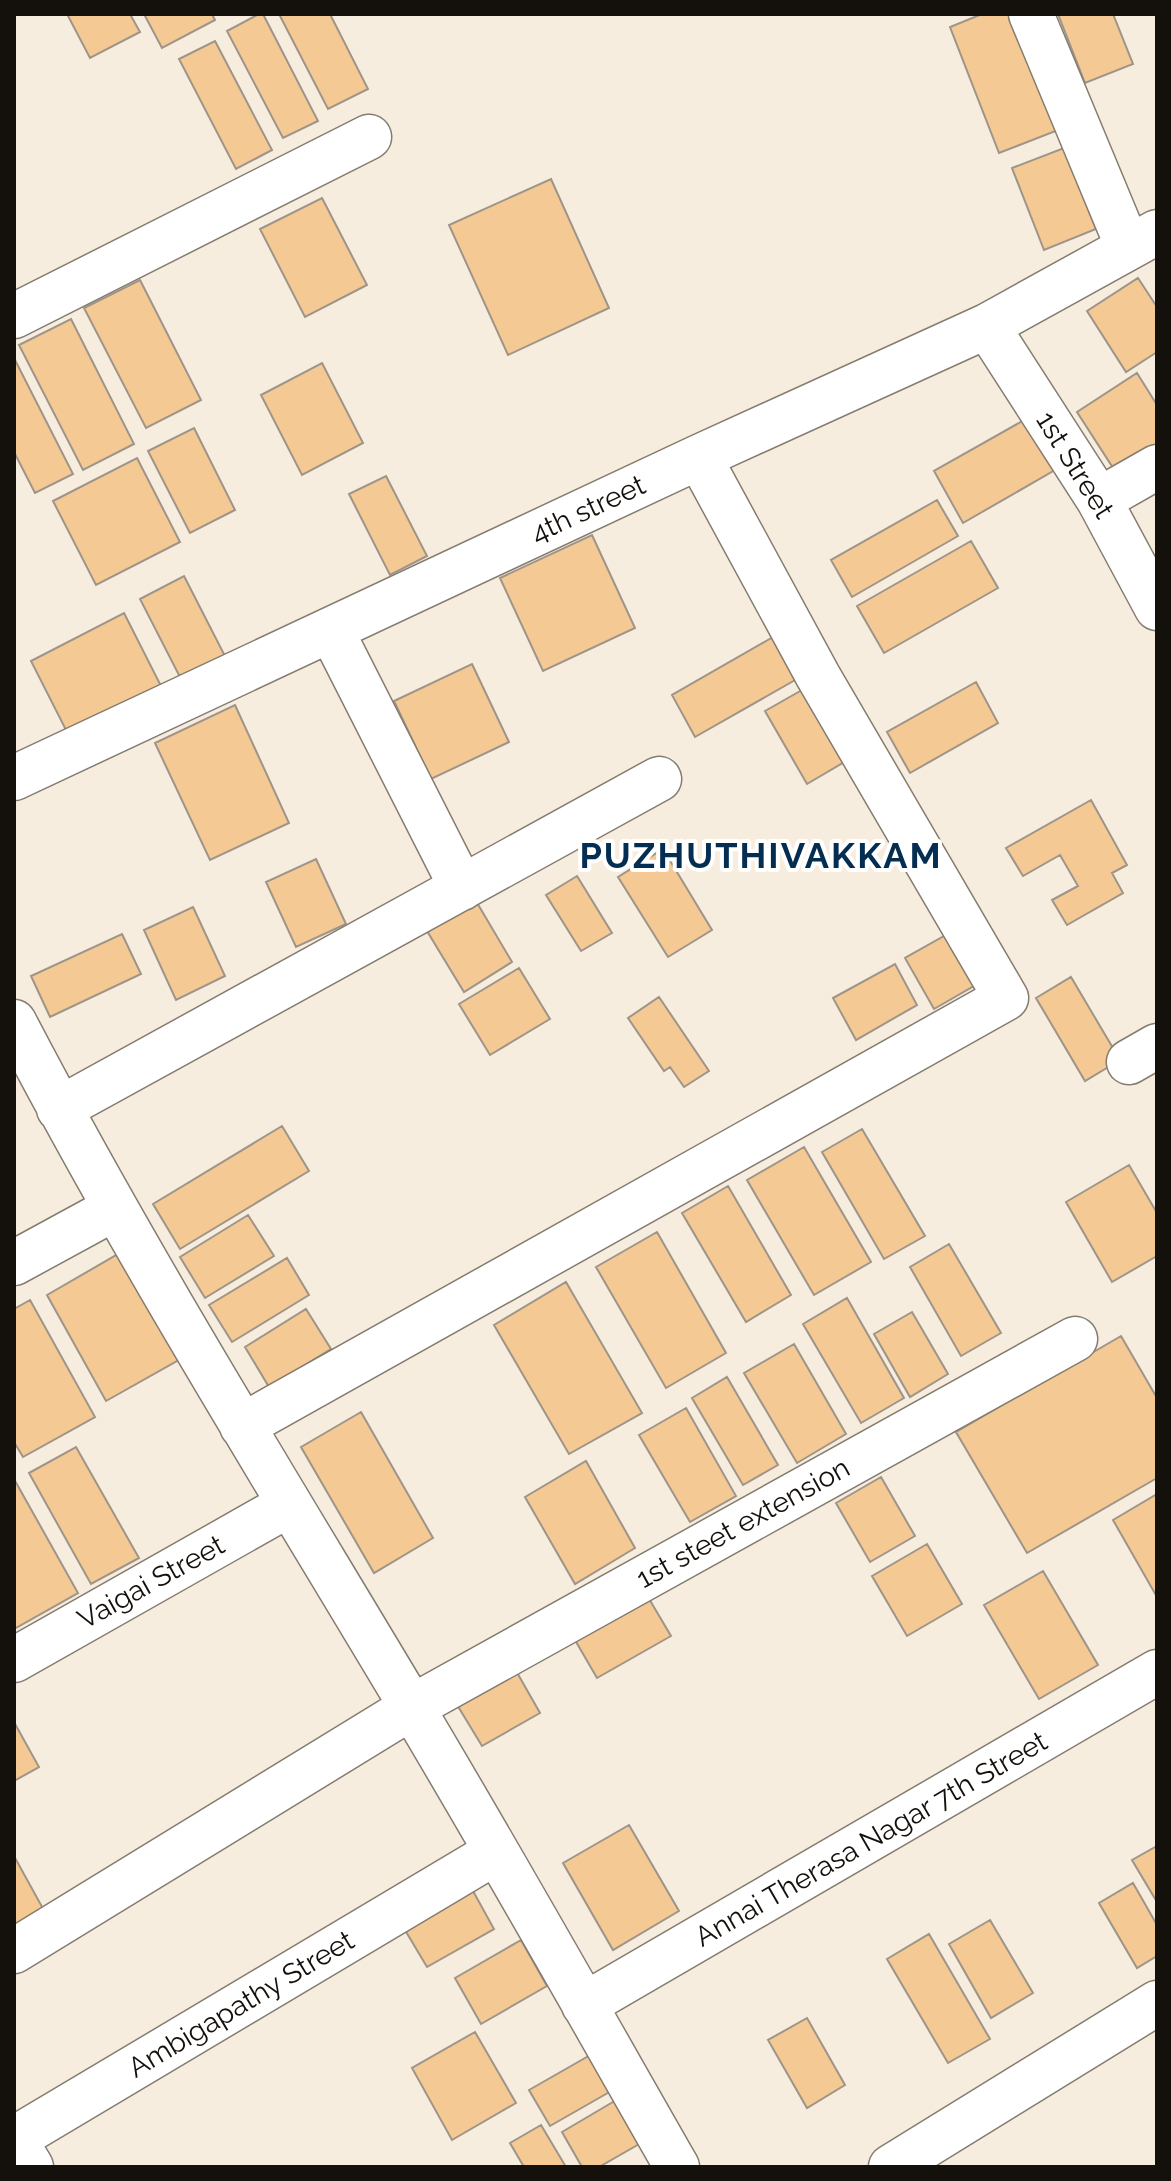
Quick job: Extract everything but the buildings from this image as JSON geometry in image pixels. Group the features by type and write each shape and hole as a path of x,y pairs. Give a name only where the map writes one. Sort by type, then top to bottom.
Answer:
{"street":[{"path":"1031,14 1142,240"},
{"path":"14,316 369,137"},
{"name":"4th street","path":"14,778 699,457 987,326 1142,240"},
{"name":"1st Street","path":"987,326 1099,500 1157,608"},
{"path":"242,1426 1006,998 818,676 699,457"},
{"path":"1099,500 1157,467"},
{"path":"331,630 462,888"},
{"path":"59,1109 659,779"},
{"path":"14,1022 115,1208 288,1505 412,1707 584,2005 659,2160"},
{"path":"14,1263 115,1208"},
{"name":"1st steet extension","path":"14,1951 412,1707 1075,1339"},
{"name":"Vaigai Street","path":"14,1660 288,1505"},
{"name":"Annai Therasa Nagar 7th Street","path":"584,2005 1157,1672"},
{"name":"Ambigapathy Street","path":"31,2167 14,2139 496,1852"},
{"path":"891,2167 1157,2003"}],"district":[{"name":"PUZHUTHIVAKKAM","path":"761,855"}]}
